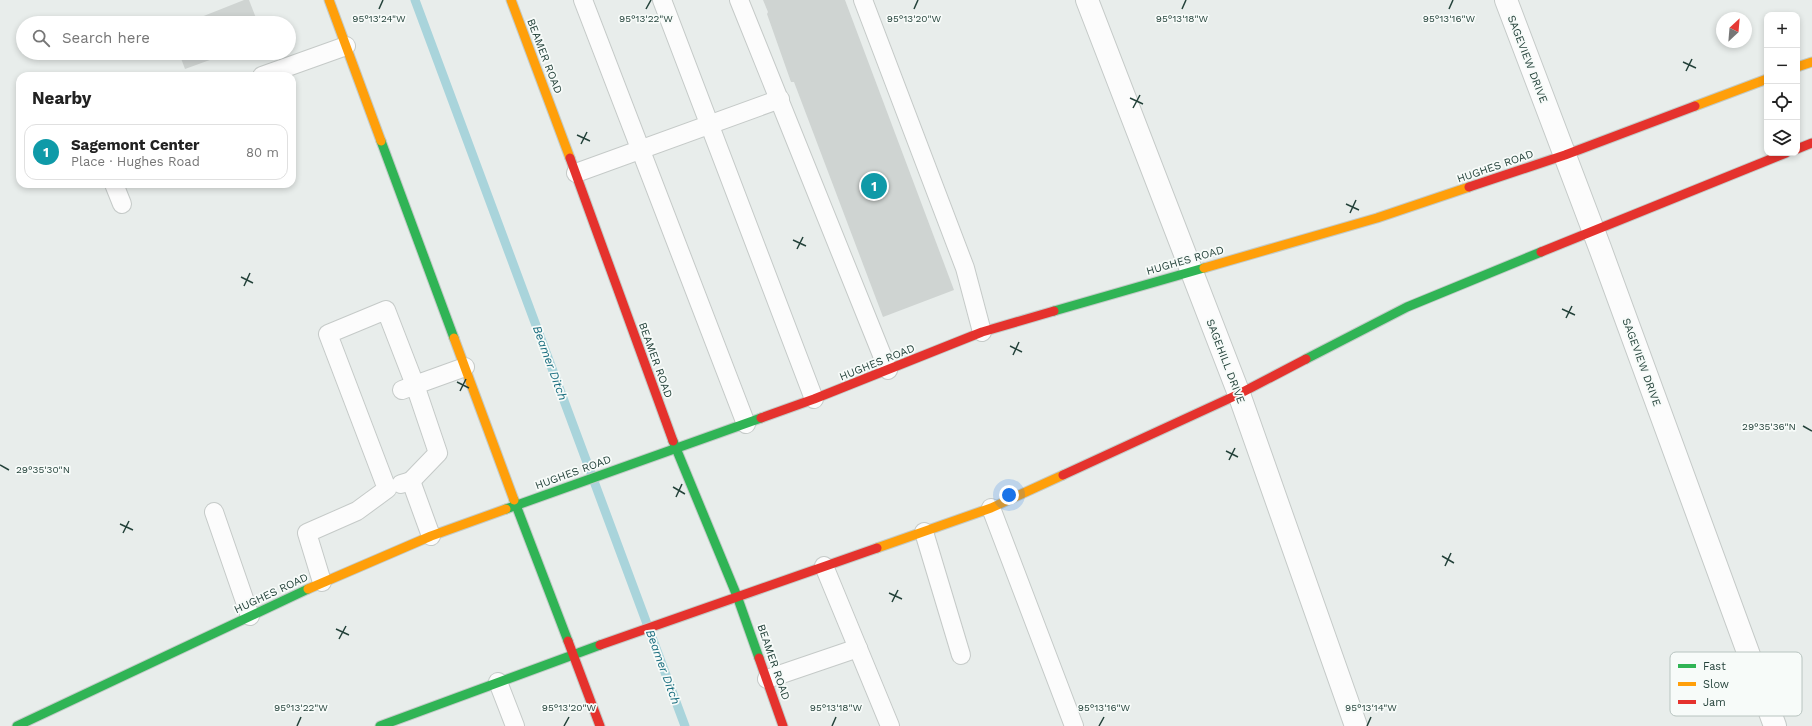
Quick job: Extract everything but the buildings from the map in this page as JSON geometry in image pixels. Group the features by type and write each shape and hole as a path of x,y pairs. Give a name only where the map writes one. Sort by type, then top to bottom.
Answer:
{"main road":[{"path":"329,0 516,506 600,726"},
{"name":"BEAMER ROAD","path":"511,0 576,173 676,449 737,596 783,726"},
{"path":"1800,66 1812,62"},
{"name":"HUGHES ROAD","path":"17,726 322,582 431,536 814,400 982,332 1377,218 1565,155 1764,80"},
{"path":"1800,148 1812,143"},
{"path":"380,726 710,605 991,508 1239,394 1407,307 1593,230 1778,156"}],"street":[{"name":"SAGEHILL DRIVE","path":"1088,0 1190,271 1239,394 1356,726"},
{"name":"SAGEVIEW DRIVE","path":"1506,0 1593,230 1748,652"},
{"name":"SAGEVIEW DRIVE","path":"1771,716 1775,726"}],"lane":[{"path":"583,0 746,424"},
{"path":"662,0 814,400"},
{"path":"739,0 888,370"},
{"path":"863,0 965,268 982,332"},
{"path":"273,72 346,46"},
{"path":"576,173 780,99"},
{"path":"116,188 122,204"},
{"path":"322,582 307,533 357,511 387,489 411,480 438,453 420,419 394,347 386,310 328,334 349,365 364,404 376,436 387,489"},
{"path":"409,388 465,367"},
{"path":"411,480 431,536"},
{"path":"991,508 1074,726"},
{"path":"214,512 250,616"},
{"path":"924,532 960,655"},
{"path":"824,566 890,726"},
{"path":"767,679 858,648"},
{"path":"498,682 515,726"}],"waterway":[{"name":"Beamer Ditch","path":"415,0 685,726"}],"traffic: fast":[{"path":"381,141 454,338"},
{"path":"1306,359 1407,307 1541,252"},
{"path":"1054,311 1204,268"},
{"path":"506,509 761,418"},
{"path":"673,441 737,596 759,658"},
{"path":"514,500 568,641"},
{"path":"17,726 308,589"},
{"path":"380,726 600,645"}],"traffic: slow":[{"path":"329,0 381,141"},
{"path":"511,0 570,158"},
{"path":"1800,66 1812,62"},
{"path":"1695,106 1764,80"},
{"path":"1204,268 1377,218 1469,187"},
{"path":"454,338 514,500"},
{"path":"877,548 991,508 1063,475"},
{"path":"308,589 431,536 506,509"}],"traffic: jam":[{"path":"1469,187 1565,155 1695,106"},
{"path":"1800,148 1812,143"},
{"path":"1541,252 1779,156"},
{"path":"570,158 673,441"},
{"path":"761,418 814,399 982,332 1054,311"},
{"path":"1063,475 1239,394 1306,359"},
{"path":"600,645 877,548"},
{"path":"568,641 600,726"},
{"path":"759,658 783,726"}],"place":[{"name":"Sagemont Center","path":"874,186"}]}
